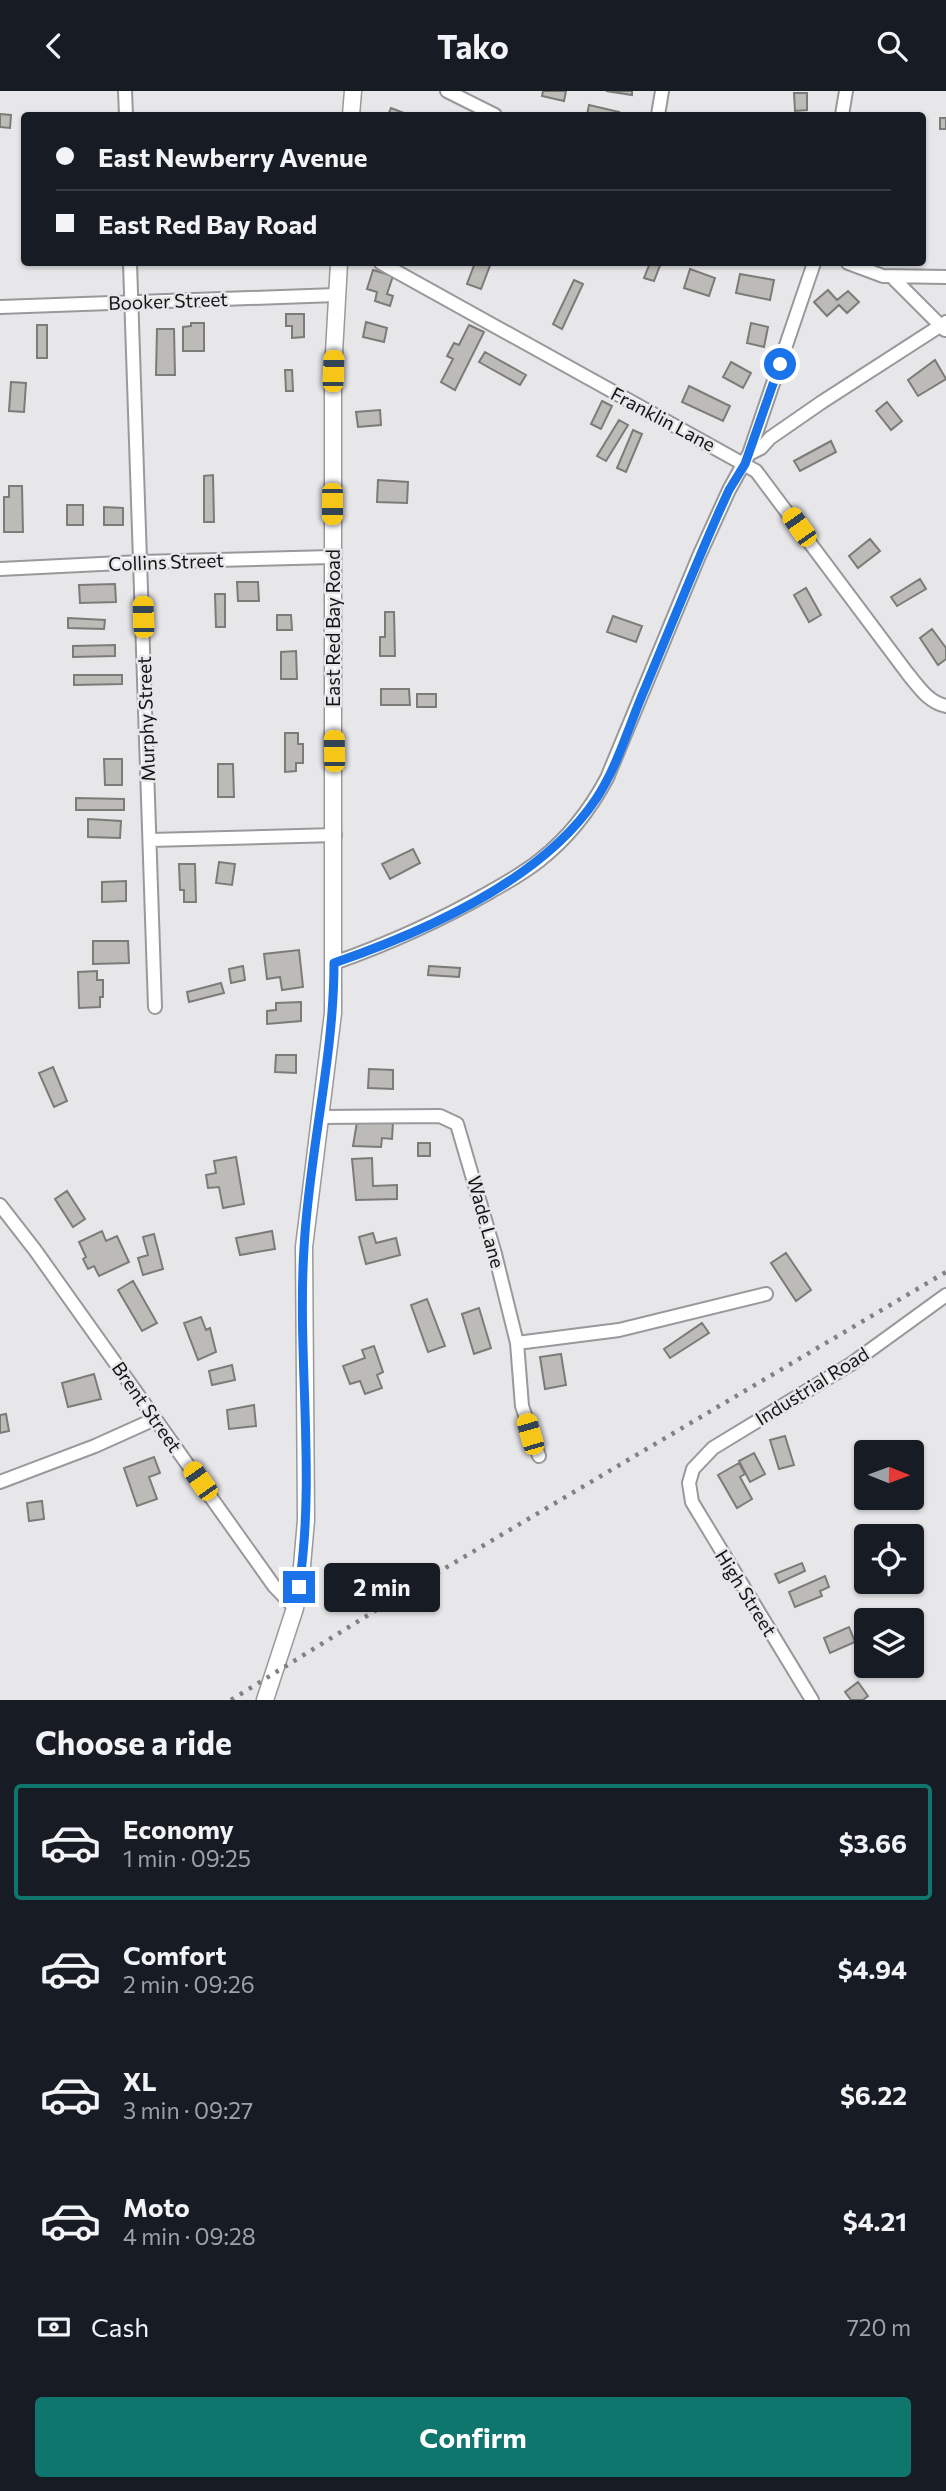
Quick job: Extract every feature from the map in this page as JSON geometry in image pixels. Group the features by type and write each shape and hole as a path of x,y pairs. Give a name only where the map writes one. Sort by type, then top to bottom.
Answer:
{"street":[{"path":"125,91 126,112"},
{"path":"351,112 353,91"},
{"path":"447,91 489,112"},
{"path":"658,112 662,91"},
{"path":"842,112 846,91"},
{"name":"Murphy Street","path":"130,266 155,1007"},
{"name":"East Red Bay Road","path":"265,1700 295,1608 302,1566 306,1520 304,1247 333,1013 333,371 339,266"},
{"name":"Franklin Lane","path":"386,266 601,387 747,459 908,674 926,696 943,706"},
{"path":"334,963 366,952 469,904 524,872 541,860 573,828 596,799 699,556 729,490 747,459 813,266"},
{"path":"856,266 883,276 946,277"},
{"path":"747,459 770,438 822,402 944,326 891,276"},
{"name":"Booker Street","path":"0,307 336,295"},
{"name":"Collins Street","path":"0,569 332,557"},
{"path":"150,839 335,835"},
{"name":"Wade Lane","path":"321,1117 440,1116 457,1123 495,1254 517,1343 522,1406 539,1455"},
{"name":"Brent Street","path":"0,1205 35,1250 274,1586 295,1608"},
{"path":"517,1343 619,1330 766,1294"},
{"name":"Industrial Road","path":"690,1483 693,1469 713,1448 851,1364 946,1295"},
{"path":"0,1482 155,1419"},
{"name":"High Street","path":"690,1483 692,1502 707,1529 812,1700"}],"building":[{"path":"543,91 566,91 564,101 542,96"},
{"path":"606,91 632,91 632,95"},
{"path":"794,93 807,93 807,110 795,111"},
{"path":"589,105 619,112 588,112"},
{"path":"0,114 11,115 10,128 0,127"},
{"path":"940,118 946,118 946,129 940,129"},
{"path":"474,266 490,266 481,289 467,284"},
{"path":"649,266 660,266 654,281 644,278"},
{"path":"690,269 715,278 709,296 684,288"},
{"path":"373,270 393,276 387,294 393,296 390,306 375,301 377,292 367,289"},
{"path":"740,274 774,280 770,300 736,293"},
{"path":"574,280 583,284 562,329 553,324"},
{"path":"828,290 837,300 848,291 859,302 847,313 839,305 827,316 814,302"},
{"path":"286,314 304,314 304,337 292,338 292,326 286,326"},
{"path":"366,322 387,328 384,342 363,337"},
{"path":"191,323 204,323 204,351 183,351 183,327 191,326"},
{"path":"751,323 768,327 764,347 747,343"},
{"path":"37,325 47,325 47,358 37,358"},
{"path":"469,325 484,332 455,390 441,382 453,359 447,356 454,343 459,345"},
{"path":"157,329 174,329 175,375 156,375"},
{"path":"485,352 526,375 520,385 479,362"},
{"path":"935,360 946,379 918,396 908,380"},
{"path":"731,362 751,373 743,388 723,377"},
{"path":"285,370 292,370 293,391 286,391"},
{"path":"11,382 26,383 24,412 9,411"},
{"path":"689,386 730,406 723,421 682,402"},
{"path":"602,401 612,406 601,429 591,424"},
{"path":"887,402 902,421 891,430 876,411"},
{"path":"380,410 381,425 358,427 356,412"},
{"path":"619,420 628,425 606,461 597,456"},
{"path":"633,430 642,434 626,472 617,468"},
{"path":"831,441 836,452 800,471 794,461"},
{"path":"213,475 214,522 204,522 204,476"},
{"path":"378,480 408,482 407,503 377,502"},
{"path":"9,486 22,486 23,532 4,532 4,497 9,497"},
{"path":"67,505 83,505 83,525 67,525"},
{"path":"104,507 123,508 123,525 104,525"},
{"path":"870,539 880,551 858,568 849,556"},
{"path":"920,579 926,589 897,606 891,597"},
{"path":"237,582 258,582 259,601 238,601"},
{"path":"115,584 116,602 80,603 79,585"},
{"path":"806,588 821,615 809,622 794,595"},
{"path":"215,594 225,594 225,627 216,627"},
{"path":"385,612 394,612 395,656 380,656 380,637 385,637"},
{"path":"277,615 291,615 292,630 277,630"},
{"path":"613,616 642,626 636,642 607,632"},
{"path":"68,618 105,620 104,629 68,628"},
{"path":"932,629 946,648 946,659 938,665 920,638"},
{"path":"115,645 115,656 73,657 73,646"},
{"path":"296,651 297,679 281,679 281,652"},
{"path":"74,675 122,675 122,684 74,685"},
{"path":"381,689 409,689 410,705 381,705"},
{"path":"417,694 436,694 436,707 417,707"},
{"path":"285,733 298,733 298,744 303,744 303,763 296,763 296,771 285,772"},
{"path":"104,759 122,759 122,785 105,785"},
{"path":"218,764 233,764 234,797 218,797"},
{"path":"76,798 124,799 124,810 76,810"},
{"path":"88,819 121,821 120,838 88,837"},
{"path":"413,849 420,863 390,879 382,864"},
{"path":"219,862 235,864 232,885 216,883"},
{"path":"179,864 195,864 196,902 184,902 184,890 180,890"},
{"path":"126,881 126,901 102,902 102,882"},
{"path":"93,941 128,941 129,963 93,964"},
{"path":"299,950 303,987 282,990 280,977 267,979 264,954"},
{"path":"243,966 245,980 231,983 229,969"},
{"path":"429,966 460,968 459,977 428,975"},
{"path":"97,971 97,980 103,980 100,1007 79,1008 78,972"},
{"path":"221,983 224,993 189,1002 187,992"},
{"path":"301,1002 301,1021 267,1024 267,1011 276,1010 276,1003"},
{"path":"276,1055 296,1055 296,1073 275,1072"},
{"path":"53,1067 67,1101 54,1107 39,1073"},
{"path":"369,1069 393,1070 393,1089 368,1088"},
{"path":"357,1122 393,1123 392,1139 382,1138 381,1147 353,1146"},
{"path":"418,1143 430,1143 430,1156 418,1156"},
{"path":"236,1157 244,1204 223,1208 219,1187 208,1188 206,1175 216,1173 214,1161"},
{"path":"372,1158 373,1186 397,1185 397,1199 356,1200 352,1159"},
{"path":"67,1191 85,1219 73,1227 55,1199"},
{"path":"102,1231 106,1241 117,1236 129,1262 99,1276 94,1266 88,1269 79,1242"},
{"path":"272,1231 275,1249 240,1255 236,1238"},
{"path":"373,1233 376,1243 396,1238 400,1255 366,1264 359,1237"},
{"path":"154,1234 163,1269 143,1275 138,1258 148,1255 143,1237"},
{"path":"786,1253 811,1290 796,1301 771,1263"},
{"path":"133,1281 157,1323 142,1331 118,1290"},
{"path":"427,1299 445,1346 428,1352 411,1305"},
{"path":"479,1308 491,1348 474,1354 462,1314"},
{"path":"201,1317 206,1330 210,1328 216,1352 198,1360 184,1323"},
{"path":"702,1323 709,1333 670,1358 664,1349"},
{"path":"374,1346 383,1372 377,1375 382,1388 365,1394 360,1381 350,1384 343,1366 365,1358 362,1350"},
{"path":"561,1354 566,1385 545,1389 540,1357"},
{"path":"232,1365 235,1380 212,1385 209,1371"},
{"path":"94,1374 101,1399 68,1407 62,1383"},
{"path":"254,1405 256,1426 229,1429 227,1410"},
{"path":"6,1414 9,1431 0,1433 0,1415"},
{"path":"785,1436 794,1465 779,1469 770,1440"},
{"path":"754,1453 765,1474 750,1482 739,1461"},
{"path":"154,1457 160,1473 149,1477 157,1499 137,1506 124,1468"},
{"path":"739,1463 745,1474 740,1477 752,1499 737,1508 718,1475"},
{"path":"42,1501 44,1519 29,1521 27,1503"},
{"path":"802,1563 805,1571 779,1583 775,1574"},
{"path":"825,1576 829,1587 820,1591 822,1596 795,1607 789,1592"},
{"path":"849,1627 854,1642 830,1653 824,1638"},
{"path":"858,1682 868,1696 863,1700 851,1700 845,1692"}],"railway":[{"path":"231,1700 420,1583 946,1272"}],"route":[{"path":"299,1587 306,1520 304,1247 330,1045 334,963 433,922 524,872 559,843 596,799 629,729 699,556 729,490 745,464 780,364"}]}
